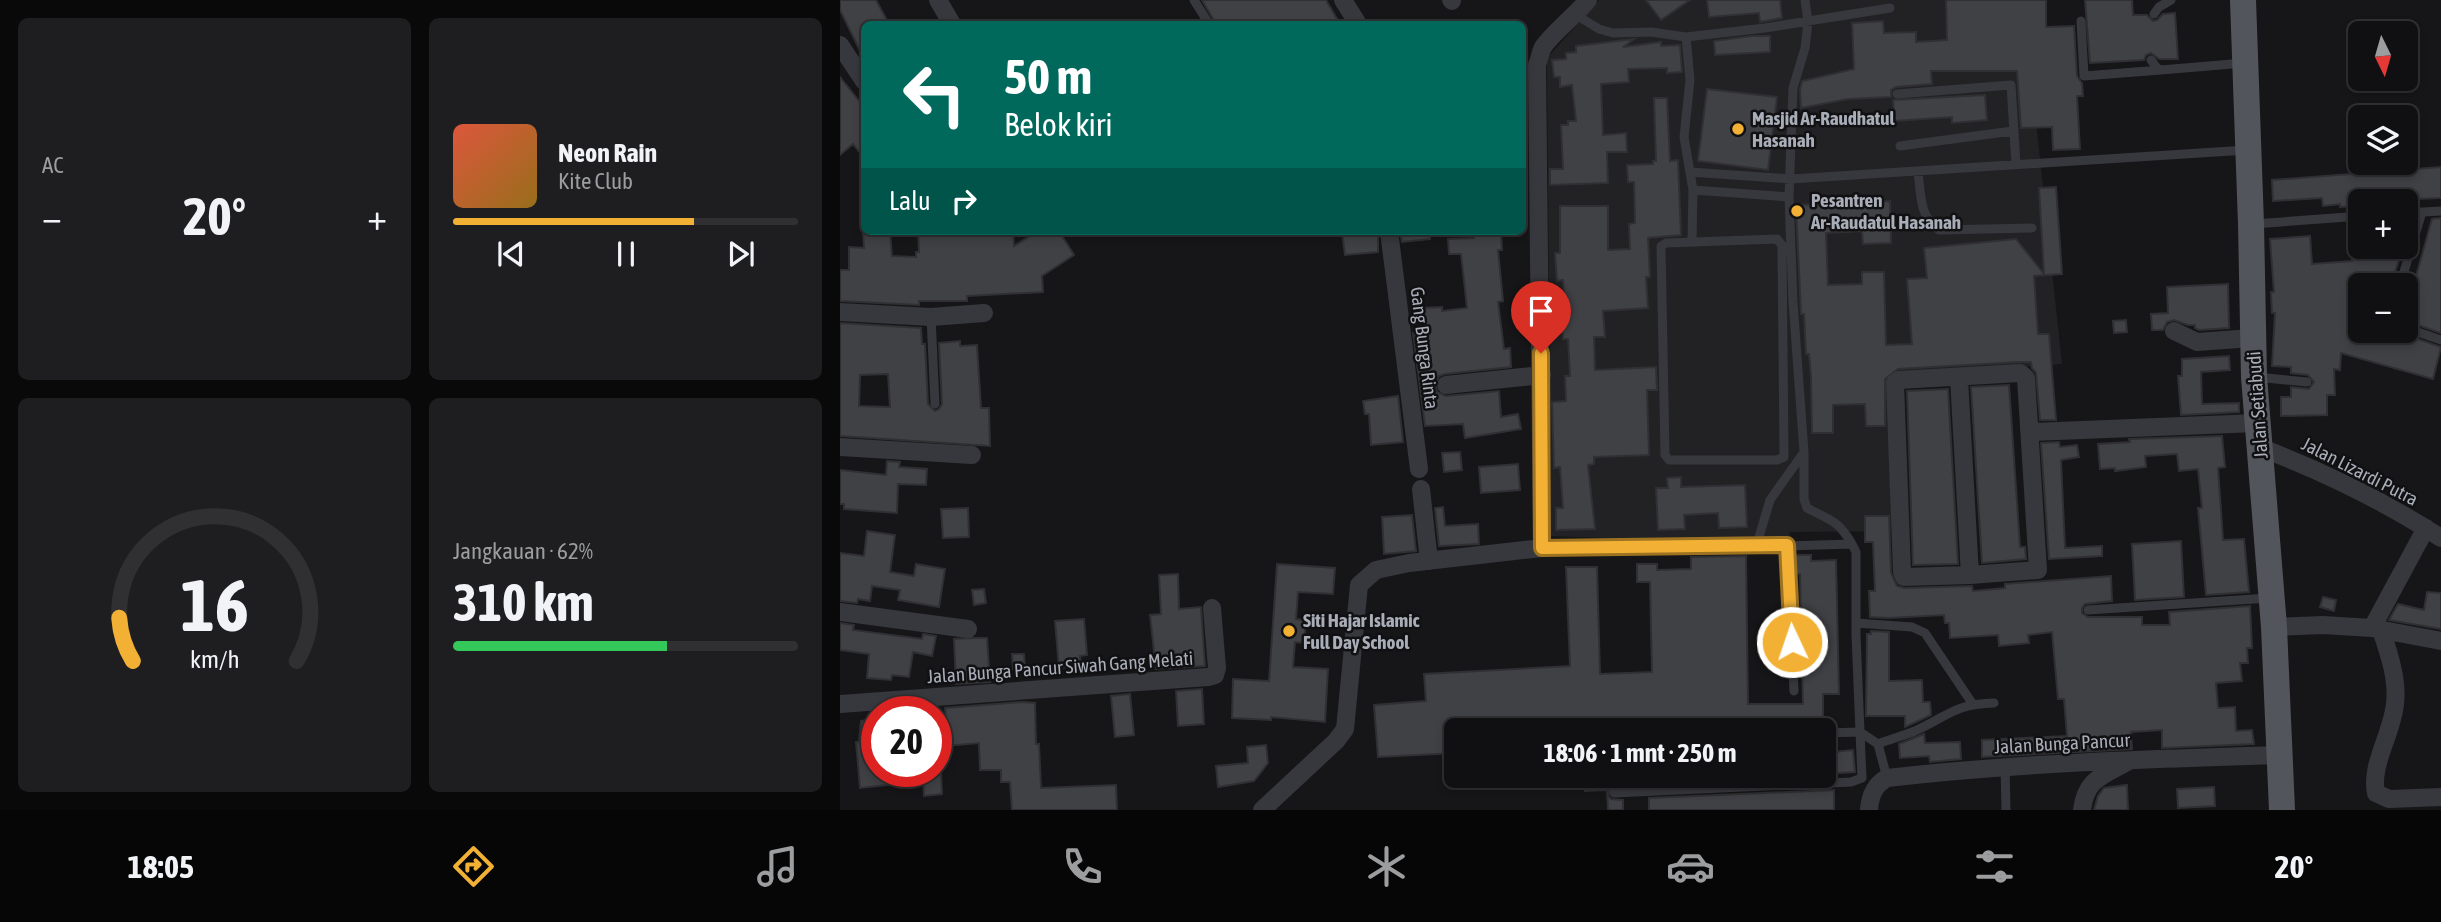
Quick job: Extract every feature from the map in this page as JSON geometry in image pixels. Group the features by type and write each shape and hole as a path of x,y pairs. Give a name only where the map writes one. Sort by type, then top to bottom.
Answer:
{"main road":[{"name":"Jalan Setiabudi","path":"2243,0 2252,224 2252,338 2274,627 2282,810"}],"street":[{"path":"938,0 950,21"},
{"path":"1343,0 1356,21"},
{"path":"1262,810 1336,741 1345,729 1359,585 1376,570 1542,548 1537,65 1542,48 1588,0"},
{"path":"840,46 861,77"},
{"name":"Gang Bunga Rinta","path":"1390,235 1419,470"},
{"path":"840,312 931,317 984,313"},
{"path":"2175,331 2197,342 2252,338"},
{"path":"2020,373 2024,375 2031,432 2038,570 1904,577 1895,383 1899,380 1959,378 2020,373"},
{"path":"1446,385 1542,375"},
{"path":"1959,378 1970,575"},
{"path":"2031,432 2258,435"},
{"name":"Jalan Lizardi Putra","path":"2258,435 2296,461 2359,491 2434,533"},
{"path":"840,447 972,455"},
{"path":"1421,489 1429,561"},
{"path":"2434,533 2376,629 2396,690 2395,707 2373,780 2376,793 2389,799 2441,797"},
{"name":"Jalan Bunga Pancur Siwah Gang Melati","path":"840,704 1208,677 1215,675 1217,668 1213,608"},
{"path":"840,612 968,629"},
{"path":"2274,627 2323,625 2376,629 2441,641"},
{"name":"Jalan Bunga Pancur","path":"1887,778 2006,766 2279,755"},
{"path":"2082,810 2084,796 2090,785 2132,759"},
{"path":"1869,810 1874,789 1887,778"}],"lane":[{"path":"1194,0 1207,21"},
{"path":"1614,793 1858,780 1863,774 1856,623 1856,552 1843,529 1830,518 1808,508 1804,499 1804,452 1793,302 1789,197 1793,88 1805,48 1808,22 1805,0"},
{"path":"2154,14 2159,7 2171,0"},
{"path":"1576,15 1599,29 1613,33 1651,32 1686,37 1808,22 1890,8"},
{"path":"2081,21 2084,76 2246,63"},
{"path":"1686,37 1690,80 1684,137 1693,190 1692,242"},
{"path":"2151,60 2161,71"},
{"path":"1897,94 2011,85 2016,164"},
{"path":"1900,146 2013,131"},
{"path":"1690,172 1791,179 2247,150"},
{"path":"1917,172 1923,213 1930,224 1939,230 2032,228"},
{"path":"1693,190 1789,197"},
{"path":"2418,212 2441,211"},
{"path":"2403,273 2421,212"},
{"path":"2252,224 2348,217"},
{"path":"1777,239 1782,242 1782,459 1669,460 1665,455 1661,250 1666,243 1692,242 1777,239"},
{"path":"931,317 935,404"},
{"path":"2418,332 2441,340"},
{"path":"2254,377 2306,382"},
{"path":"1756,547 1770,500 1804,452"},
{"path":"1542,548 1852,544"},
{"path":"1787,545 1794,691"},
{"path":"2088,610 2271,598"},
{"path":"1856,623 1912,627 1925,633 1972,703"},
{"path":"1878,744 1915,731 1951,710 1972,703 1994,703"},
{"path":"1836,733 1860,732 1878,744 1887,778"},
{"path":"2006,766 2006,810"}],"shaded area":[{"name":"Pesantren Ar-Raudatul Hasanah","path":"1599,0 2023,0 2062,364 1892,375 1891,531 1790,532 1787,545 1551,536 1547,58"}],"building":[{"path":"840,0 876,0 887,21 861,21 861,53 840,10"},
{"path":"1202,0 1326,0 1338,21 1214,21"},
{"path":"1646,0 1690,0 1661,20"},
{"path":"1707,0 1780,0 1782,18 1760,22 1759,13 1709,17"},
{"path":"1946,0 2046,0 2046,27 2074,26 2077,76 2082,83 2083,96 2077,96 2080,149 2053,150 2052,127 2021,128 2017,71 1931,71 1932,84 1896,87 1891,90 1891,97 1848,99 1801,108 1802,81 1854,69 1852,23 1883,21 1884,33 1916,32 1916,42 1947,40"},
{"path":"2085,0 2132,0 2133,15 2147,15 2153,21 2163,14 2175,13 2178,59 2159,59 2151,53 2146,55 2144,60 2090,63"},
{"path":"1770,36 1770,52 1715,55 1714,41"},
{"path":"1634,39 1623,47 1661,42 1661,46 1680,45 1682,72 1667,73 1667,68 1628,69 1629,82 1601,84 1603,135 1626,133 1627,152 1607,152 1608,183 1550,185 1550,169 1563,169 1561,125 1576,121 1572,85 1560,87 1560,77 1554,77 1552,60 1566,59 1566,53 1576,52 1576,46"},
{"path":"840,77 861,103 861,154 853,144 840,155"},
{"name":"Masjid Ar-Raudhatul Hasanah","path":"1707,89 1777,97 1768,170 1698,161"},
{"path":"1985,95 1987,120 1952,123 1952,117 1895,121 1893,100"},
{"path":"1654,98 1667,98 1670,161 1678,160 1681,235 1648,238 1648,308 1603,311 1605,337 1594,337 1595,370 1656,367 1657,390 1647,390 1649,455 1594,457 1594,464 1588,465 1595,529 1556,530 1556,508 1563,508 1560,467 1554,468 1552,402 1566,401 1565,376 1570,376 1568,339 1563,339 1562,318 1566,318 1563,280 1557,281 1555,253 1560,253 1560,206 1608,206 1608,250 1630,249 1629,224 1635,223 1634,182 1628,182 1627,165 1653,164 1653,161 1656,161"},
{"path":"2441,167 2441,198 2418,199 2418,189 2348,189 2348,207 2340,207 2340,204 2323,206 2322,198 2273,201 2272,180 2348,174 2418,175 2418,169"},
{"path":"2056,187 2062,274 2034,276 2038,334 2049,334 2056,420 2040,420 2036,373 2031,362 2019,362 1898,369 1885,379 1885,426 1866,426 1865,404 1833,405 1833,433 1812,433 1811,376 1809,354 1806,354 1804,314 1801,314 1796,205 1890,201 1891,243 1863,244 1862,231 1826,233 1828,285 1862,284 1862,272 1884,272 1886,345 1912,344 1907,279 1927,278 1924,248 2016,239 2044,274 2039,188"},
{"path":"2441,218 2441,333 2418,325 2417,273 2432,219"},
{"path":"863,235 890,235 892,256 916,257 916,252 919,252 918,235 1013,235 1014,246 1032,235 1062,235 1074,255 1042,276 1043,292 967,296 967,301 919,301 919,305 840,301 840,270 849,270 849,247 864,248"},
{"path":"1342,235 1378,235 1378,252 1345,255"},
{"path":"1401,235 1430,235 1430,239 1402,242"},
{"path":"1474,235 1501,235 1502,250 1498,250 1503,301 1498,302 1504,349 1510,348 1511,367 1445,374 1439,376 1435,385 1437,392 1446,396 1499,391 1501,417 1518,414 1521,429 1465,438 1463,424 1425,426 1413,333 1425,333 1422,308 1442,307 1442,311 1467,308 1461,254 1449,254 1448,239 1474,238"},
{"path":"2310,236 2312,264 2352,259 2399,259 2395,273 2348,273 2348,343 2418,343 2418,339 2441,347 2433,379 2341,353 2340,370 2334,369 2335,395 2327,395 2327,415 2281,416 2281,397 2291,397 2291,387 2309,389 2314,382 2308,375 2291,373 2291,367 2272,366 2275,313 2272,313 2271,292 2274,292 2270,239"},
{"path":"2228,284 2229,328 2199,330 2195,325 2174,320 2167,322 2163,330 2152,330 2151,314 2168,313 2167,287"},
{"path":"2126,320 2127,332 2114,333 2113,321"},
{"path":"840,323 921,328 922,344 925,344 928,404 935,411 942,404 939,343 960,341 960,346 977,345 981,408 989,408 990,446 840,436","holes":["888,374 890,407 859,406 860,375"]},
{"path":"2229,356 2230,370 2201,372 2202,404 2239,403 2239,412 2181,415 2178,376 2182,376 2182,359"},
{"path":"2009,385 2020,547 2025,547 2026,559 1982,563 1971,387"},
{"path":"1948,389 1958,564 1913,565 1907,391"},
{"path":"1398,396 1403,442 1371,445 1369,414 1365,414 1363,401"},
{"path":"2222,436 2225,467 2218,468 2223,540 2244,539 2249,592 2206,595 2198,508 2202,508 2198,469 2179,471 2177,454 2145,456 2146,467 2115,471 2115,468 2100,469 2098,444 2130,442 2129,439"},
{"path":"2059,442 2060,447 2077,445 2079,457 2061,460 2065,548 2102,546 2102,556 2049,559 2041,443"},
{"path":"1460,452 1462,470 1444,472 1442,453"},
{"path":"887,461 900,462 899,467 927,469 926,485 898,484 897,513 844,509 844,504 840,504 840,470 886,475"},
{"path":"1518,464 1520,490 1481,493 1479,467"},
{"path":"1681,477 1681,487 1745,485 1747,527 1719,528 1718,513 1684,515 1685,529 1658,530 1656,488 1668,488 1667,478"},
{"path":"1443,507 1445,526 1478,524 1479,544 1439,546 1435,508"},
{"path":"968,508 969,537 943,538 941,509"},
{"path":"1412,515 1416,551 1384,554 1382,517"},
{"path":"1865,516 1889,516 1891,573 1897,586 1904,588 1972,586 1973,591 2005,588 2005,584 2111,576 2112,601 2085,604 2082,613 2088,617 2142,617 2142,625 2170,625 2169,612 2250,606 2252,648 2247,648 2248,663 2240,663 2242,681 2216,683 2218,708 2235,707 2236,731 2252,730 2254,744 2162,748 2162,730 2131,732 2132,749 1982,757 1982,740 2067,736 2064,699 2058,699 2052,632 2028,635 2029,643 1999,646 1998,635 1950,638 1949,623 1945,623 1944,615 1870,617 1869,591 1875,591 1873,542 1865,542"},
{"path":"867,531 895,535 890,572 914,576 916,564 945,569 939,607 898,600 900,590 872,586 870,601 840,601 840,553 864,556"},
{"path":"2181,541 2184,597 2135,600 2132,544"},
{"path":"1794,555 1811,555 1811,561 1836,560 1839,694 1823,694 1823,718 1444,718 1444,754 1378,757 1374,705 1426,701 1424,674 1570,666 1566,567 1597,567 1600,674 1652,672 1650,582 1637,582 1637,564 1657,564 1657,570 1691,569 1691,557 1746,556 1748,704 1803,704 1800,574 1795,574"},
{"name":"Siti Hajar Islamic Full Day School","path":"1277,564 1335,568 1333,594 1298,592 1296,619 1306,620 1304,643 1295,642 1293,667 1328,669 1325,722 1271,717 1271,720 1232,718 1233,679 1269,681"},
{"path":"1178,574 1179,609 1201,607 1205,666 1156,669 1150,615 1161,614 1159,575"},
{"path":"984,589 986,603 974,605 972,590"},
{"path":"2427,592 2441,593 2441,629 2389,620 2398,604 2424,610"},
{"path":"2323,597 2336,600 2334,611 2320,607"},
{"path":"1084,619 1087,655 1080,656 1081,666 1059,668 1055,621"},
{"path":"840,623 854,625 853,630 922,639 923,634 936,636 932,656 913,652 909,677 892,675 891,680 867,678 869,654 840,650"},
{"path":"1871,631 1889,632 1889,681 1922,680 1923,702 1930,702 1931,715 1905,727 1905,716 1866,716 1867,634 1871,634"},
{"path":"987,638 990,682 956,684 954,639"},
{"path":"1012,654 1024,654 1025,668 1013,669"},
{"path":"1202,689 1204,724 1178,726 1176,691"},
{"path":"1130,694 1134,735 1115,737 1111,696"},
{"path":"1035,703 1041,788 1116,785 1117,810 1012,810 1010,782 1001,782 1001,770 980,770 979,743 952,745 952,707"},
{"path":"861,721 861,787 869,787 860,788 856,742 859,742"},
{"path":"1924,734 1925,743 1960,742 1961,759 1930,762 1929,756 1900,758 1899,744"},
{"path":"1266,745 1268,763 1254,781 1218,787 1216,766 1248,763 1247,747"},
{"path":"1853,750 1855,772 1836,773 1836,752"},
{"path":"2127,785 2128,810 2094,810 2098,796 2104,788"},
{"path":"924,787 942,787 942,794 924,796"},
{"path":"2214,787 2215,806 2178,808 2177,789"},
{"path":"1585,788 1610,788 1608,796 1611,799 1623,800 1623,810 1608,810 1607,790 1585,791"},
{"path":"1834,790 1834,810 1649,810 1649,798"}],"place":[{"name":"Masjid Ar-Raudhatul Hasanah","path":"1738,129"},
{"name":"Pesantren Ar-Raudatul Hasanah","path":"1797,211"},
{"name":"Siti Hajar Islamic Full Day School","path":"1289,631"}],"route":[{"path":"1541,353 1542,548 1787,545 1792,642"}]}
